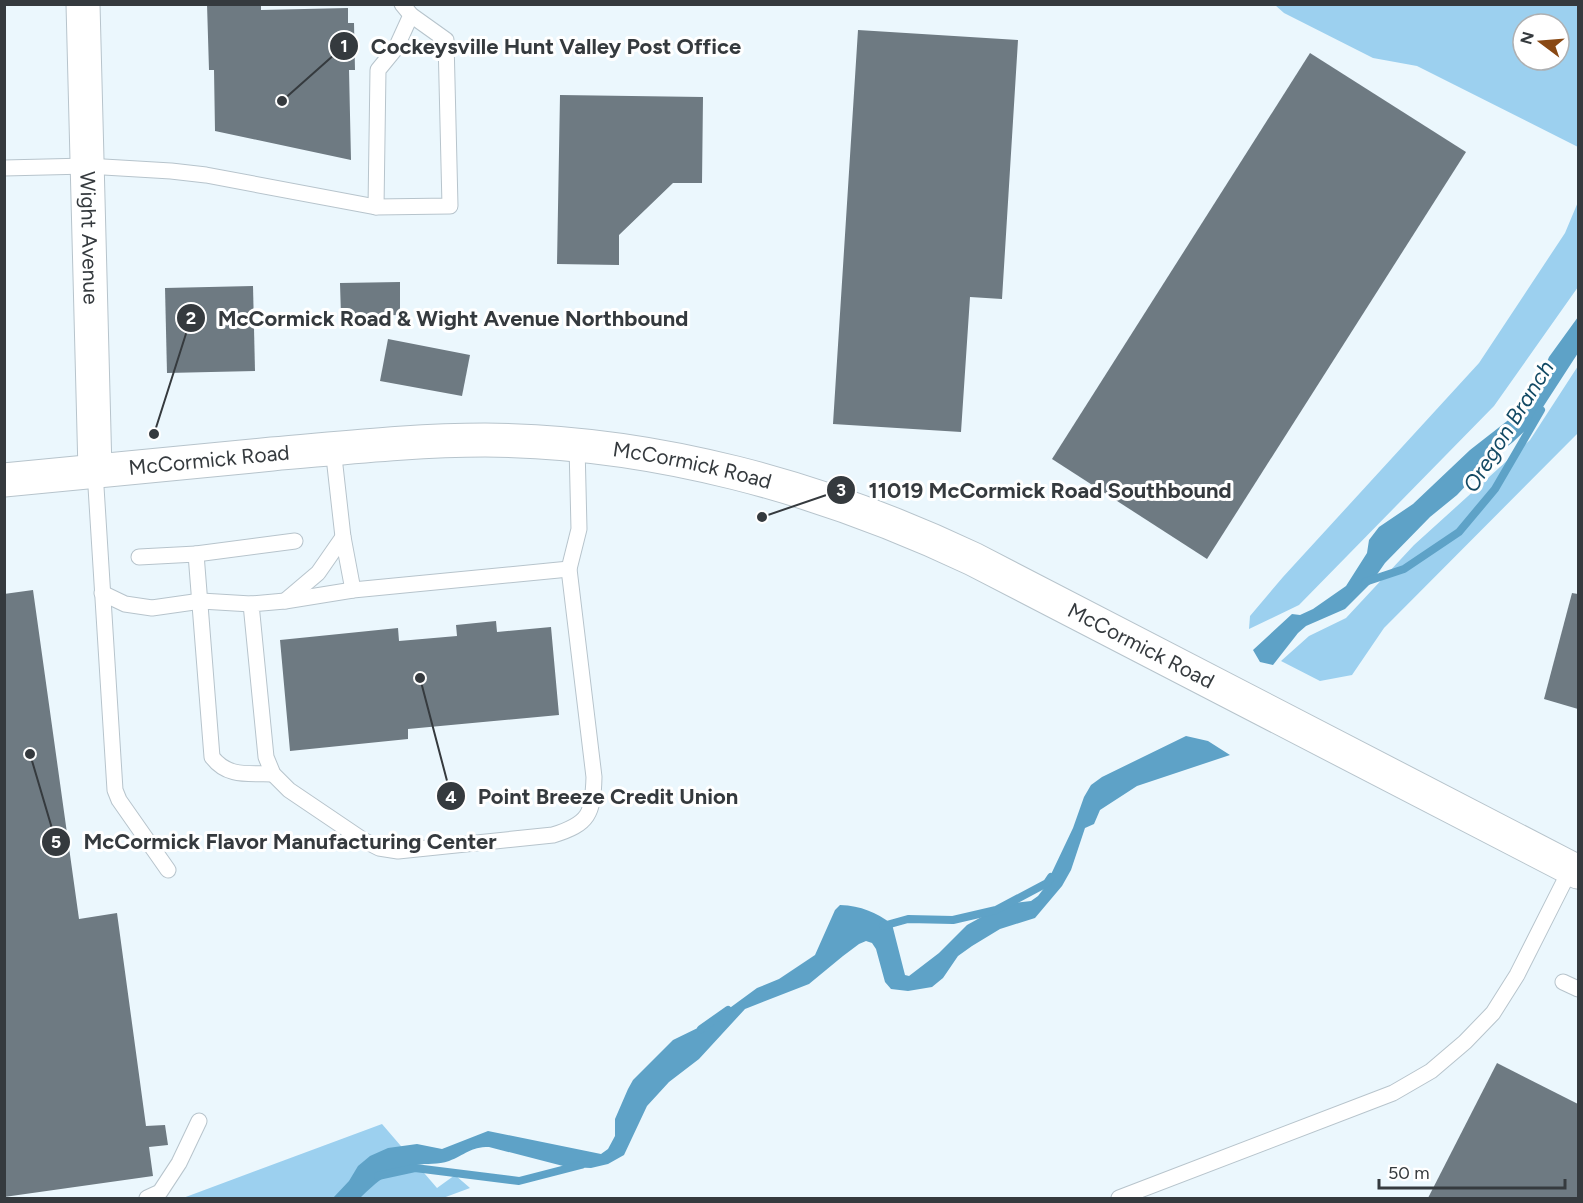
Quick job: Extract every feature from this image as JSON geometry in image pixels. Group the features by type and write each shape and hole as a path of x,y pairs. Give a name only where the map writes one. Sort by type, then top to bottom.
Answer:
{"main road":[{"name":"Wight Avenue","path":"84,4 95,471"},
{"name":"McCormick Road","path":"4,480 333,448 424,441 486,440 577,446 695,463 762,478 843,504 931,539 1033,589 1575,870"}],"lane":[{"path":"4,168 87,165 206,175 376,207 450,206 446,40 406,10 396,48 378,70 376,207"},
{"path":"251,604 266,757 273,774 289,790 363,840 379,848 398,851 553,835 574,829 587,816 593,804 594,777 569,569 579,529 577,446"},
{"path":"333,448 352,590"},
{"path":"95,471 115,790 119,800 168,870"},
{"path":"285,601 318,573 344,537"},
{"path":"139,557 196,554 295,541"},
{"path":"196,554 212,757 219,766 229,772 273,774"},
{"path":"102,593 125,603 152,608 201,601 251,604 352,590 569,569"},
{"path":"1119,1198 1393,1093 1431,1071 1465,1042 1493,1013 1517,975 1575,870"},
{"path":"1563,982 1578,989"},
{"path":"147,1198 160,1192 179,1163 199,1121"}],"shaded area":[{"path":"1275,5 1578,5 1578,147 1417,66 1373,58 1284,13"},
{"path":"1578,202 1578,287 1494,406 1299,605 1249,629 1250,616 1283,577 1479,363 1565,233"},
{"path":"1578,366 1578,433 1384,628 1352,675 1320,681 1281,661 1309,636 1346,618 1414,545 1530,440"},
{"path":"382,1124 437,1188 455,1175 470,1188 443,1198 183,1198"}],"water":[{"name":"Oregon Branch","path":"1578,317 1578,353 1532,424 1488,462 1457,495 1430,517 1385,563 1371,583 1345,609 1306,626 1273,665 1260,662 1253,650 1292,614 1300,615 1313,609 1346,586 1367,553 1369,540 1379,527 1413,504 1470,450 1530,403 1549,357"},
{"path":"1186,736 1208,741 1230,755 1137,786 1100,810 1094,824 1085,828 1071,870 1062,886 1035,918 1000,929 972,946 958,956 943,978 932,987 908,991 891,989 885,982 876,949 872,943 866,941 843,956 809,984 745,1009 699,1059 669,1082 647,1106 624,1155 608,1164 591,1168 567,1167 482,1147 445,1162 399,1169 379,1181 360,1198 333,1198 349,1181 358,1166 370,1156 388,1148 417,1144 442,1149 488,1131 601,1154 608,1149 615,1136 615,1119 633,1080 673,1040 712,1021 757,988 779,979 815,955 835,910 840,905 868,910 892,924 905,975 909,976 939,953 967,925 1005,904 1031,901 1038,896 1045,887 1091,785 1102,777"}],"building":[{"path":"207,4 261,4 261,10 348,8 348,23 354,23 355,70 349,70 351,160 215,131 214,70 209,70"},
{"path":"858,30 1018,40 1002,299 970,297 961,432 833,424"},
{"path":"1310,53 1466,152 1207,559 1052,459"},
{"path":"560,95 703,97 702,183 673,183 619,235 619,265 557,264"},
{"path":"400,282 400,315 341,316 340,283"},
{"path":"253,286 255,371 167,373 165,288"},
{"path":"388,339 470,355 462,396 380,381"},
{"path":"33,590 79,919 117,913 146,1126 165,1125 168,1145 149,1147 153,1176 4,1197 4,594"},
{"path":"1572,593 1578,594 1578,709 1544,699"},
{"path":"496,621 497,632 551,627 559,715 408,729 408,739 290,751 280,640 398,628 399,641 457,636 456,625"},
{"path":"1497,1063 1578,1104 1578,1198 1428,1198"}],"waterway":[{"name":"Oregon Branch","path":"1365,582 1404,569 1459,532 1495,489 1541,410"},
{"name":"Oregon Branch","path":"883,926 908,919 953,920 996,910 1047,883 1051,877"},
{"name":"Oregon Branch","path":"701,1029 728,1010"},
{"name":"Oregon Branch","path":"378,1176 415,1168 519,1181 581,1165"}],"place":[{"name":"Cockeysville Hunt Valley Post Office","path":"282,101"},
{"name":"McCormick Road & Wight Avenue Northbound","path":"154,434"},
{"name":"11019 McCormick Road Southbound","path":"762,517"},
{"name":"Point Breeze Credit Union","path":"420,678"},
{"name":"McCormick Flavor Manufacturing Center","path":"30,754"}]}
